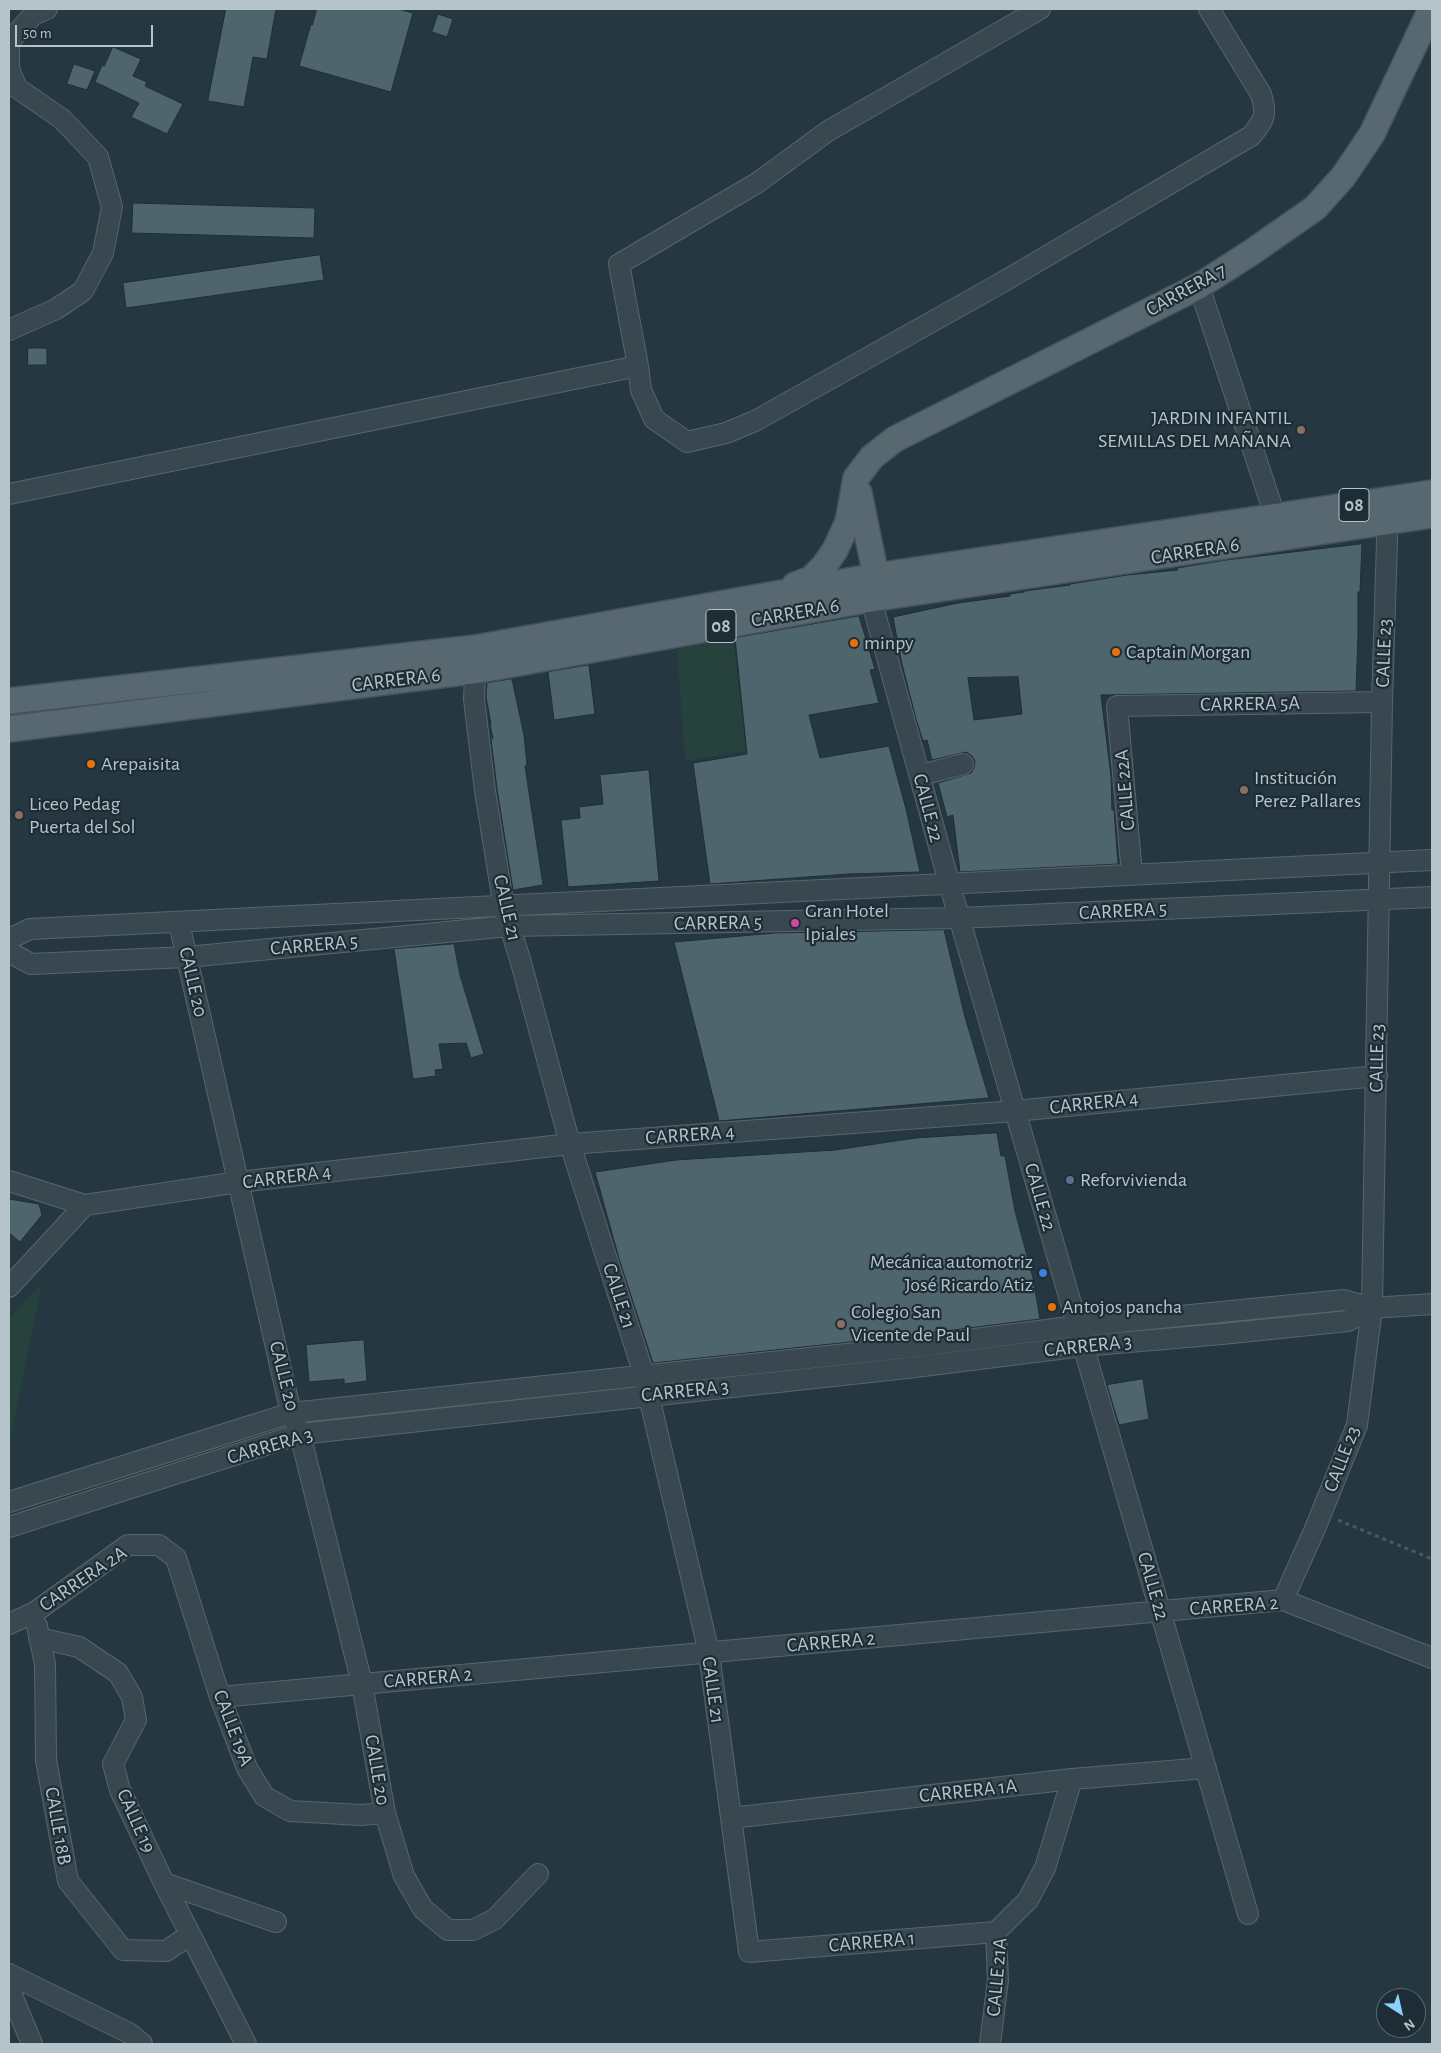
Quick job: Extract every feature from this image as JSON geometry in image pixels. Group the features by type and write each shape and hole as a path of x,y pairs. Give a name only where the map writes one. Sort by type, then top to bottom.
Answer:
{"main road":[{"name":"CARRERA 7","path":"856,478 872,457 895,439 1199,286 1315,208 1343,177 1372,134 1431,20"},
{"name":"CALLE 22","path":"856,478 873,588"},
{"path":"772,594 811,579 836,550 848,522 856,478"},
{"name":"CARRERA 6","path":"1388,511 1432,493"},
{"name":"CARRERA 6","path":"9,729 477,659 873,588 1388,511 1432,515"},
{"name":"CARRERA 6","path":"9,701 477,659 772,594 873,588"}],"street":[{"path":"9,330 56,309 83,291 103,253 112,207 98,157 62,119 17,88 9,69 9,42 33,15 47,9"},
{"path":"1040,9 828,131 757,182 619,264 641,390 654,419 687,442 726,433 755,421 992,288 1251,136 1262,123 1266,109 1261,94 1209,9"},
{"path":"1199,286 1279,527"},
{"path":"9,494 638,366"},
{"name":"CALLE 23","path":"1283,1600 1357,1425 1372,1308 1381,863 1382,702 1388,511"},
{"name":"CALLE 22","path":"873,588 949,884 1248,1914"},
{"name":"CALLE 21","path":"477,659 474,699 485,791 507,917 570,1144 649,1395 709,1653 749,1952"},
{"name":"CARRERA 5A","path":"1117,706 1382,702"},
{"name":"CALLE 22A","path":"1117,706 1132,874"},
{"path":"928,773 963,764"},
{"name":"CARRERA 5","path":"9,952 31,964 187,957 507,917 949,884 1432,860"},
{"name":"CARRERA 5","path":"9,939 30,930 179,923 507,917 959,918 1432,897"},
{"name":"CALLE 20","path":"179,923 291,1413 300,1434 362,1684 385,1813 404,1876 423,1909 448,1930 473,1930 495,1919 538,1874"},
{"name":"CARRERA 4","path":"9,1182 85,1205 239,1182 570,1144 1015,1111 1376,1076"},
{"path":"9,1287 85,1205"},
{"name":"CARRERA 3","path":"13,1501 291,1413 903,1348 1078,1326 1219,1314 1344,1300 1372,1308 1432,1304"},
{"name":"CARRERA 3","path":"16,1525 300,1434 467,1414 907,1368 1083,1346 1348,1321 1372,1308"},
{"path":"1219,1314 1222,1334"},
{"path":"903,1348 907,1368"},
{"path":"759,1363 765,1383"},
{"path":"462,1395 467,1414"},
{"path":"165,1453 172,1475"},
{"path":"13,1501 16,1525"},
{"name":"CARRERA 2A","path":"9,1624 35,1612 128,1545 159,1545"},
{"name":"CALLE 19A","path":"159,1545 176,1558 220,1697 247,1768 264,1796 290,1811 361,1815 385,1813"},
{"name":"CARRERA 2","path":"220,1697 1283,1600 1432,1658"},
{"name":"CALLE 18B","path":"35,1612 45,1664 46,1760 68,1881 123,1950 166,1951 190,1935"},
{"name":"CALLE 19","path":"39,1638 79,1647 118,1674 132,1697 136,1720 112,1764 120,1790 164,1883 246,2044"},
{"name":"CARRERA 1A","path":"731,1818 1072,1779 1206,1768"},
{"name":"CALLE 21A","path":"990,2044 998,1980 996,1932 1028,1900 1045,1868 1072,1779"},
{"path":"164,1883 276,1922"},
{"name":"CARRERA 1","path":"749,1952 996,1932"},
{"path":"9,1974 129,2034 142,2044"},
{"path":"9,1988 32,2044"}],"path":[{"path":"1321,1512 1432,1558"}],"green space":[{"path":"733,637 746,751 685,761 677,649"},
{"path":"42,1283 9,1445 9,1319"}],"building":[{"path":"226,9 276,9 267,59 253,57 244,107 208,101"},
{"path":"317,9 398,9 413,13 391,92 299,66"},
{"path":"438,14 453,19 447,37 432,32"},
{"path":"113,47 141,59 133,76 147,82 145,86 183,104 167,134 131,117 139,103 95,82 102,65 104,66"},
{"path":"74,64 95,71 87,90 67,84"},
{"path":"133,203 315,208 314,238 132,233"},
{"path":"320,255 324,280 126,308 123,283"},
{"path":"28,348 47,348 47,365 28,365"},
{"path":"1362,544 1360,592 1358,592 1356,691 1101,695 1111,776 1112,810 1114,810 1118,864 960,872 953,815 947,817 938,783 971,773 975,761 966,752 932,760 927,740 923,741 916,719 901,660 893,617 958,603 1010,596 1010,594 1024,591 1127,575 1178,570 1177,568 1226,560","holes":["1018,677 1022,714 974,720 968,678"]},
{"path":"859,616 875,669 870,670 879,703 809,715 820,758 889,746 920,872 849,874 710,884 693,763 747,754 735,638"},
{"path":"589,665 595,714 554,720 548,672"},
{"path":"512,679 524,735 527,765 525,766 543,885 513,890 497,789 491,739 493,738 486,697 487,683"},
{"path":"649,770 659,881 568,887 561,820 580,818 579,807 603,804 600,775"},
{"path":"944,930 965,1017 989,1098 719,1121 674,942 775,933"},
{"path":"454,944 460,975 484,1054 471,1058 466,1043 439,1044 443,1069 435,1070 436,1076 413,1079 394,949"},
{"path":"997,1133 1001,1156 1005,1156 1015,1211 1033,1278 1040,1319 906,1336 653,1363 620,1262 595,1172 676,1160 835,1150 916,1138"},
{"path":"9,1199 39,1204 42,1215 20,1242 9,1233"},
{"path":"364,1340 367,1381 344,1384 344,1379 309,1382 306,1345"},
{"path":"1143,1379 1149,1419 1119,1425 1107,1385"}],"place":[{"name":"JARDIN INFANTIL SEMILLAS DEL MAÑANA","path":"1301,430"},
{"name":"minpy","path":"854,643"},
{"name":"Captain Morgan","path":"1116,652"},
{"name":"Arepaisita","path":"91,764"},
{"name":"Institución Perez Pallares","path":"1244,790"},
{"name":"Liceo Pedag Puerta del Sol","path":"19,815"},
{"name":"Gran Hotel Ipiales","path":"795,923"},
{"name":"Reforvivienda","path":"1070,1180"},
{"name":"Mecánica automotriz José Ricardo Atiz","path":"1043,1273"},
{"name":"Antojos pancha","path":"1052,1307"},
{"name":"Colegio San Vicente de Paul","path":"841,1324"}]}
